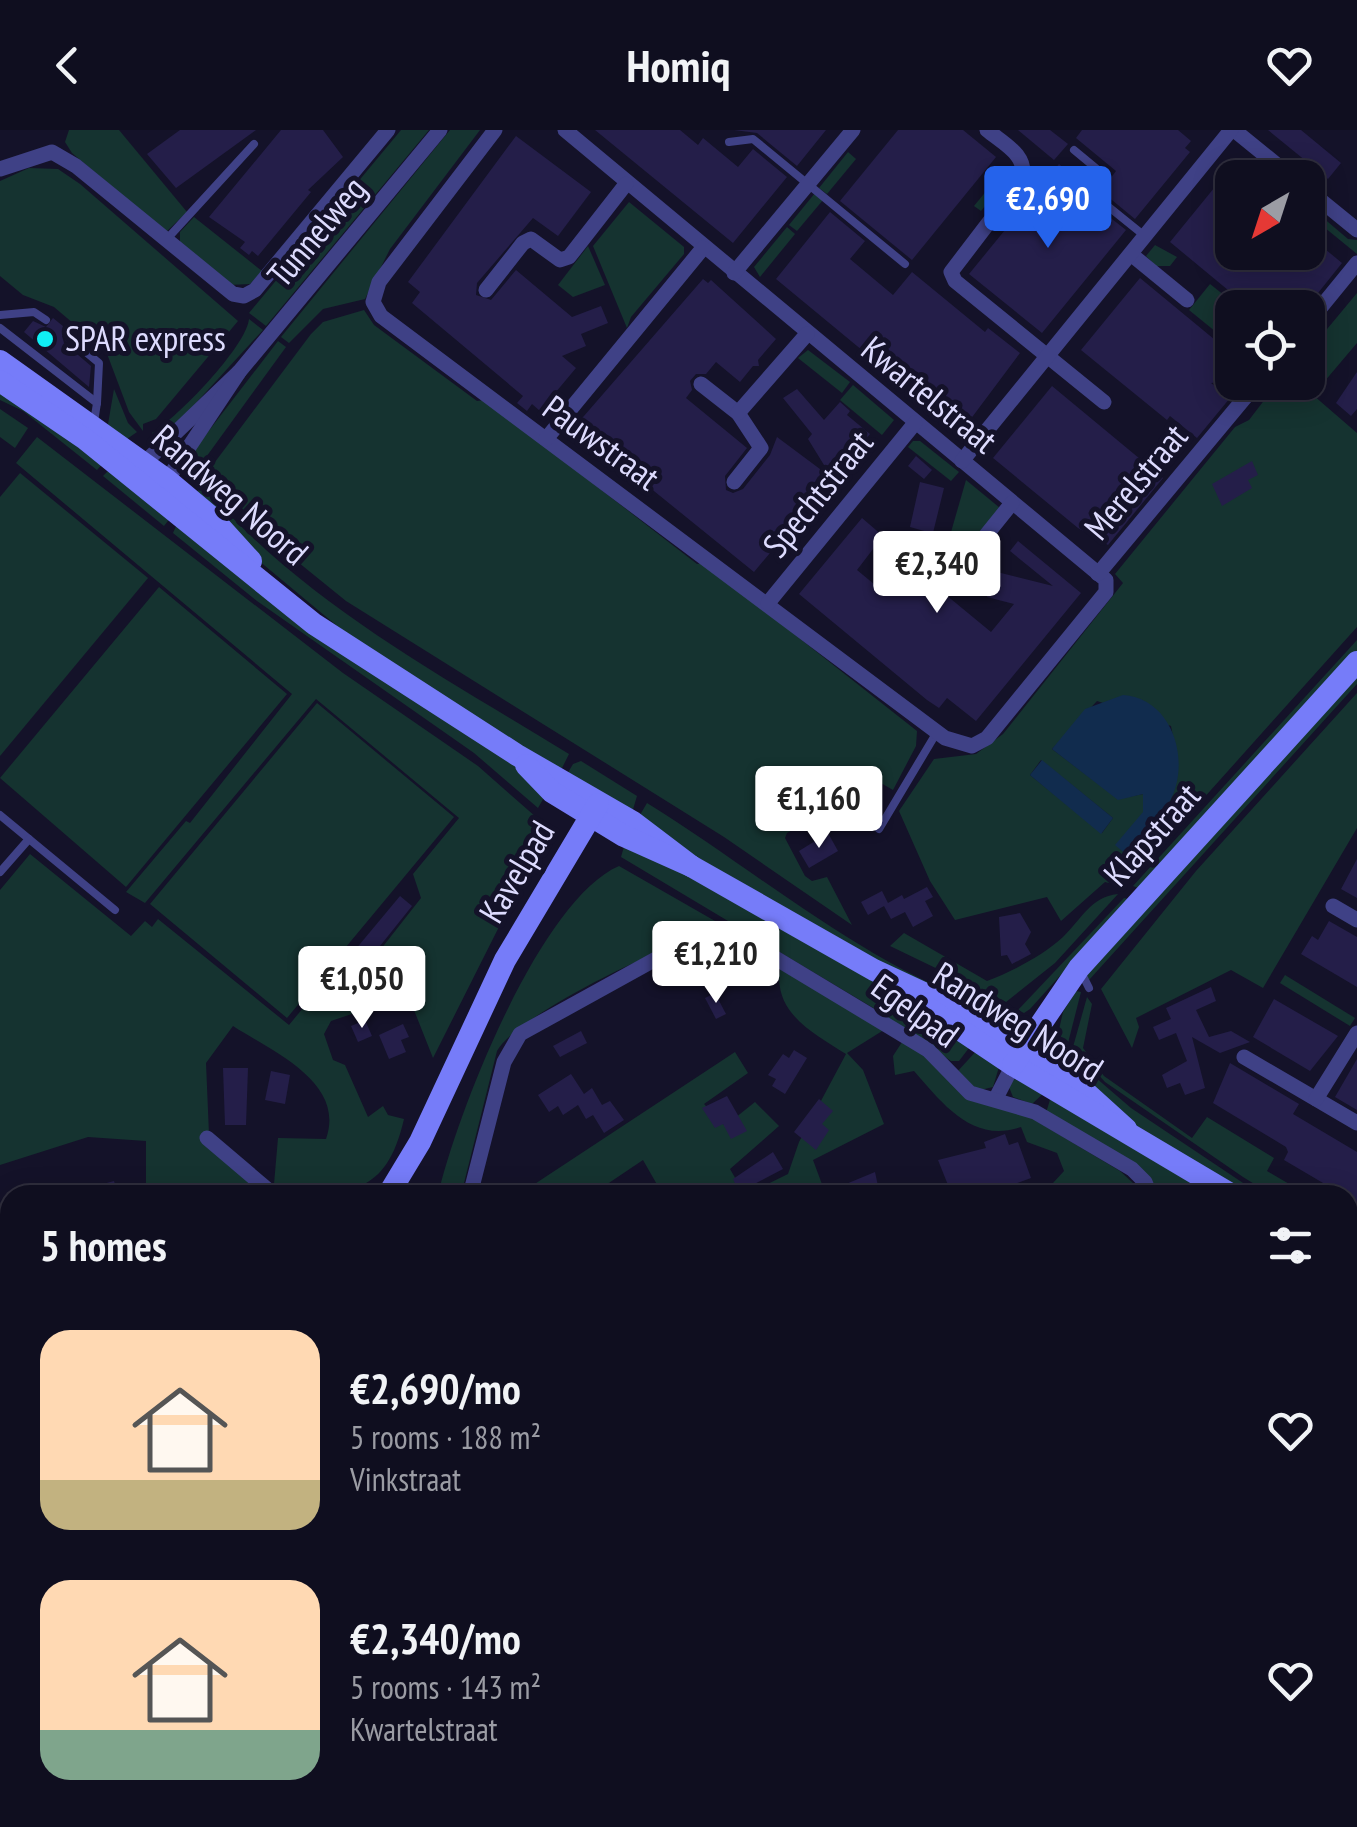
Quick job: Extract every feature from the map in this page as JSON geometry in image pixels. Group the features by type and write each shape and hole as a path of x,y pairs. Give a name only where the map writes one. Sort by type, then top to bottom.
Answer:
{"main road":[{"name":"Randweg Noord","path":"0,361 89,433 144,488 314,624 595,809 874,970 964,1010 1019,1056 1216,1185"},
{"name":"Randweg Noord","path":"0,381 144,462 211,516 252,562 361,654"},
{"name":"Klapstraat","path":"1019,1056 1357,662"},
{"name":"Kavelpad","path":"394,1185 420,1142 505,960 595,809"},
{"name":"Kavelpad","path":"410,1185 420,1142"}],"street":[{"name":"Tunnelweg","path":"166,240 233,294 244,296 254,290 388,130"},
{"name":"Tunnelweg","path":"167,480 239,372 440,130"},
{"name":"Pauwstraat","path":"495,130 380,282 373,302 381,316 937,732 972,746 987,738 1106,592 1106,580 1098,574"},
{"name":"Kwartelstraat","path":"565,130 1098,574"},
{"path":"734,274 852,130"},
{"path":"987,130 1021,158 1025,167 1022,179 951,272 955,280 1104,402"},
{"path":"962,461 1232,130 1270,160"},
{"path":"0,169 52,152 76,166 166,240"},
{"path":"486,290 523,243 531,239 560,260 569,257 626,184"},
{"path":"1325,204 1357,230"},
{"path":"546,439 703,248"},
{"path":"1132,256 1187,300"},
{"path":"1325,302 1357,263"},
{"path":"738,413 807,334"},
{"name":"Tunnelweg","path":"144,462 239,372"},
{"path":"701,384 738,413 761,448 734,482"},
{"name":"Merelstraat","path":"1098,574 1243,400"},
{"name":"Spechtstraat","path":"768,603 915,423"},
{"path":"144,462 144,488 167,480"},
{"path":"944,549 962,564 1012,503"},
{"path":"1333,906 1357,920"},
{"name":"Egelpad","path":"473,1185 513,1041 624,973 700,942 742,938 928,1050 970,1093 1035,1112 1132,1168 1147,1185"},
{"path":"1316,1099 1357,1033"},
{"path":"996,1098 1019,1056"},
{"path":"1244,1057 1357,1123"},
{"path":"207,1138 262,1185"}],"lane":[{"path":"729,142 752,139 905,264"},
{"path":"166,240 254,144"},
{"path":"1074,150 1103,174 1089,191 1146,237"},
{"path":"0,315 34,312 46,320"},
{"path":"0,328 97,403"},
{"path":"68,338 99,363 97,403 89,433"},
{"path":"879,828 937,732"},
{"path":"0,814 116,910"},
{"path":"0,872 29,838"}],"green space":[{"path":"69,130 119,130 187,212 166,232 72,153 65,142"},
{"path":"401,130 429,130 266,326 249,313"},
{"path":"450,130 480,130 390,249 365,299 323,309 289,343 281,337"},
{"path":"848,152 856,159 827,194 819,188"},
{"path":"29,168 58,169 80,184 238,321 156,419 143,424 143,431 129,412 106,351 54,307 23,295 0,276 0,181"},
{"path":"1001,173 1009,176 981,211 974,206"},
{"path":"815,193 823,200 797,231 789,225"},
{"path":"629,202 684,247 684,254 631,317 627,328 593,246"},
{"path":"194,217 262,271 250,284 229,285 180,244 180,232"},
{"path":"1325,219 1348,239 1357,240 1357,254 1325,228"},
{"path":"787,227 795,234 760,277 754,267"},
{"path":"1155,245 1177,257 1170,266 1156,266 1146,256"},
{"path":"588,246 605,285 573,297 558,285"},
{"path":"1210,284 1218,290 1215,331 1189,310"},
{"path":"1357,293 1357,343 1325,381 1325,332"},
{"path":"364,310 374,325 477,401 485,400 697,564 704,563 917,731 916,746 893,790 879,782 787,833 785,838 805,876 812,881 827,877 852,925 724,837 346,601 267,537 209,470 311,334 323,322"},
{"path":"249,319 263,330 157,441 152,433 209,381 236,347"},
{"path":"278,341 286,347 196,471 187,464 194,450"},
{"path":"808,350 850,382 842,393 798,358"},
{"path":"853,385 894,420 882,435 840,400"},
{"path":"0,387 105,461 97,470 23,411 0,400"},
{"path":"114,389 128,423 137,432 124,441 107,430"},
{"path":"1264,400 1319,400 1357,433 1357,627 1124,887 1105,882 1061,921 1047,897 955,920 930,881 899,811 934,759 976,754 1003,734 1123,583 1115,574 1235,427 1249,420","holes":["1097,701 1171,726 1176,752 1128,856 1147,806 1143,794 1118,799 1052,749","1041,760 1113,818 1102,833 1030,775"]},
{"path":"0,409 28,428 15,448 0,437"},
{"path":"37,437 343,673 478,766 536,817 510,905 433,1058 408,995 331,1021 324,1034 333,1060 345,1065 368,1117 383,1106 388,1115 404,1119 387,1164 363,1185 275,1185 278,1138 326,1139 326,1101 302,1071 233,1026 206,1063 209,1134 259,1185 146,1185 146,1141 88,1137 0,1165 0,890 30,854 131,936 145,921 152,927 158,919 289,1025 336,968 352,970 359,977 421,898 413,874 459,818 316,699 145,903 126,892 186,821 190,823 292,694 16,463"},
{"path":"913,441 920,441 959,472 951,481 908,447"},
{"path":"112,467 171,517 164,526 103,476"},
{"path":"20,473 148,578 0,756 0,497"},
{"path":"966,480 1000,508 965,549 949,539"},
{"path":"201,483 282,564 327,600 373,633 569,754 560,772 354,640 246,550 195,498"},
{"path":"177,524 517,764 546,794 538,808 474,753 257,601 173,533"},
{"path":"159,587 287,694 126,887 0,778"},
{"path":"1357,640 1357,652 1138,888 1133,886"},
{"path":"1357,674 1357,684 1089,980 1086,974"},
{"path":"1357,693 1357,828 1263,988 1231,970 1136,1018 1139,1027 1132,1048 1101,989 1196,871"},
{"path":"317,703 454,817 287,1018 150,904"},
{"path":"581,761 637,796 631,816 566,776 573,764"},
{"path":"647,803 858,944 948,992 995,1010 990,1018 808,925 637,820"},
{"path":"625,843 701,880 909,1000 972,1044 959,1061 951,1061 875,1009 621,857"},
{"path":"619,866 722,925 723,935 669,949 623,968 547,1009 507,1038 497,1051 464,1185 441,1185 463,1114 506,1012 560,920 589,887"},
{"path":"1118,894 1055,963 1006,1002 890,946 904,933 987,981 1046,950 1093,904"},
{"path":"1124,898 1129,899 1030,1009 1024,1013 1018,1010"},
{"path":"781,963 887,1028 847,1053 863,1070 884,1124 813,1160 822,1185 765,1185 788,1174 799,1142 846,1054 807,1028 788,1007 779,980"},
{"path":"1285,975 1355,1018 1350,1026 1280,983"},
{"path":"1076,991 1081,992 1068,1043 1058,1034 1063,1012"},
{"path":"1087,997 1092,1004 1083,1048 1104,1076 1192,1138 1207,1117 1274,1158 1267,1171 1291,1185 1256,1185 1243,1177 1105,1082 1073,1047"},
{"path":"904,1039 931,1058 972,1101 1023,1113 1120,1171 1135,1185 1051,1185 1064,1171 1057,1153 1027,1142 1021,1127 988,1130 960,1118 914,1071 895,1075 893,1056"},
{"path":"979,1048 999,1067 993,1087 976,1091 957,1072"},
{"path":"735,1052 748,1073 704,1104 725,1126 755,1102 779,1126 730,1169 739,1185 657,1185 643,1160 606,1185 533,1185"},
{"path":"1074,1059 1131,1108 1246,1185 1231,1185 1134,1124 1066,1071"},
{"path":"1014,1079 1047,1090 1032,1104 1013,1097 1009,1087"},
{"path":"1052,1093 1199,1185 1152,1185 1144,1172 1046,1113"}],"water":[{"path":"1123,695 1140,699 1165,718 1179,766 1167,807 1128,856 1115,845 1143,812 1143,794 1118,800 1052,749 1085,709"},
{"path":"1042,760 1113,818 1101,834 1030,775"}],"building":[{"path":"180,130 256,130 176,188 147,154"},
{"path":"281,130 323,130 343,157 308,190 311,192 258,256 252,251 249,255 240,248 245,242 209,217"},
{"path":"595,130 680,130 698,145 703,138 738,167 753,149 787,177 733,243"},
{"path":"734,130 826,130 797,166 757,133"},
{"path":"898,130 963,130 996,157 912,260 840,201"},
{"path":"1018,130 1050,130 1068,144 1054,160"},
{"path":"1082,130 1178,130 1191,141 1185,148 1190,152 1135,219 1101,191 1116,171 1076,138"},
{"path":"1268,130 1301,130 1341,163 1328,179 1325,160 1305,160"},
{"path":"516,136 591,192 558,236 533,218 477,283 476,295 491,300 516,270 572,317 601,306 608,323 581,334 586,346 562,356 576,368 540,411 532,404 527,411 517,403 523,396 412,303 420,292 408,282"},
{"path":"1059,164 1075,178 1071,183 1084,197 1126,230 1042,333 969,274"},
{"path":"1215,187 1215,270 1325,270 1325,249 1342,263 1320,290 1228,290 1170,242"},
{"path":"830,212 865,241 850,259 893,295 912,272 985,332 988,328 1020,353 961,432 776,279"},
{"path":"1140,278 1215,340 1215,383 1211,383 1215,386 1215,400 1228,400 1197,438 1170,416 1167,420 1081,350"},
{"path":"703,279 708,283 711,280 776,339 758,360 759,366 753,366 740,382 716,362 706,374 696,374 690,381 692,390 686,398 747,448 725,476 726,490 733,493 743,489 770,455 777,437 832,478 808,439 812,434 783,398 797,389 824,420 840,402 850,411 847,415 870,434 754,572 586,436 577,424"},
{"path":"53,318 69,331 62,336 64,343 91,366 89,387 24,332 33,321 46,327"},
{"path":"1357,372 1357,409 1351,416 1336,403"},
{"path":"1052,386 1163,478 1108,545 1078,528 993,458"},
{"path":"916,456 932,470 924,479 908,466"},
{"path":"1252,461 1258,475 1248,480 1252,488 1222,506 1212,484"},
{"path":"920,482 944,488 932,537 937,541 917,571 991,632 1014,604 987,597 993,571 1053,586 1010,551 1018,541 1081,593 976,721 947,698 939,708 927,700 799,594 862,518 883,536 857,570 880,589 924,531 910,527"},
{"path":"828,833 838,851 809,868 799,851"},
{"path":"1357,859 1357,898 1341,889"},
{"path":"927,887 933,897 925,901 933,916 913,927 905,912 891,919 884,906 868,915 861,902 882,891 888,903"},
{"path":"400,896 412,906 368,961 355,950"},
{"path":"1020,913 1031,932 1025,944 1031,954 1012,964 1007,955 1001,956 999,917"},
{"path":"1329,921 1357,937 1357,987 1301,954 1312,936 1318,940"},
{"path":"711,960 725,985 712,992 698,967"},
{"path":"1211,987 1216,1001 1196,1010 1209,1037 1231,1031 1250,1042 1220,1053 1192,1037 1205,1088 1185,1095 1180,1083 1167,1088 1162,1075 1187,1061 1176,1033 1159,1040 1153,1027 1171,1019 1166,1008"},
{"path":"715,993 726,1014 716,1019 705,998"},
{"path":"1274,999 1338,1036 1310,1071 1253,1037"},
{"path":"365,1020 372,1036 358,1042 351,1026"},
{"path":"403,1024 409,1037 401,1040 406,1052 389,1059 379,1035"},
{"path":"581,1031 587,1043 560,1057 553,1046"},
{"path":"794,1050 807,1058 785,1094 772,1086 776,1079 768,1075 783,1054 789,1058"},
{"path":"1357,1059 1357,1110 1335,1097"},
{"path":"1230,1063 1299,1104 1293,1114 1357,1152 1357,1185 1326,1185 1284,1160 1286,1147 1213,1103"},
{"path":"223,1068 248,1068 246,1125 225,1125"},
{"path":"271,1071 290,1075 285,1104 265,1100"},
{"path":"571,1074 584,1094 592,1088 602,1105 610,1101 624,1120 604,1133 593,1115 586,1119 578,1105 563,1115 558,1106 549,1112 538,1095"},
{"path":"727,1096 747,1131 731,1139 723,1124 715,1128 702,1108"},
{"path":"819,1099 833,1111 822,1124 829,1130 816,1150 794,1132"},
{"path":"1005,1134 1009,1145 1018,1142 1031,1178 1012,1185 948,1185 938,1160 986,1148 984,1142"},
{"path":"773,1152 783,1169 752,1185 736,1185 733,1179"},
{"path":"875,1172 878,1185 846,1185"}],"place":[{"name":"SPAR express","path":"45,339"}]}
